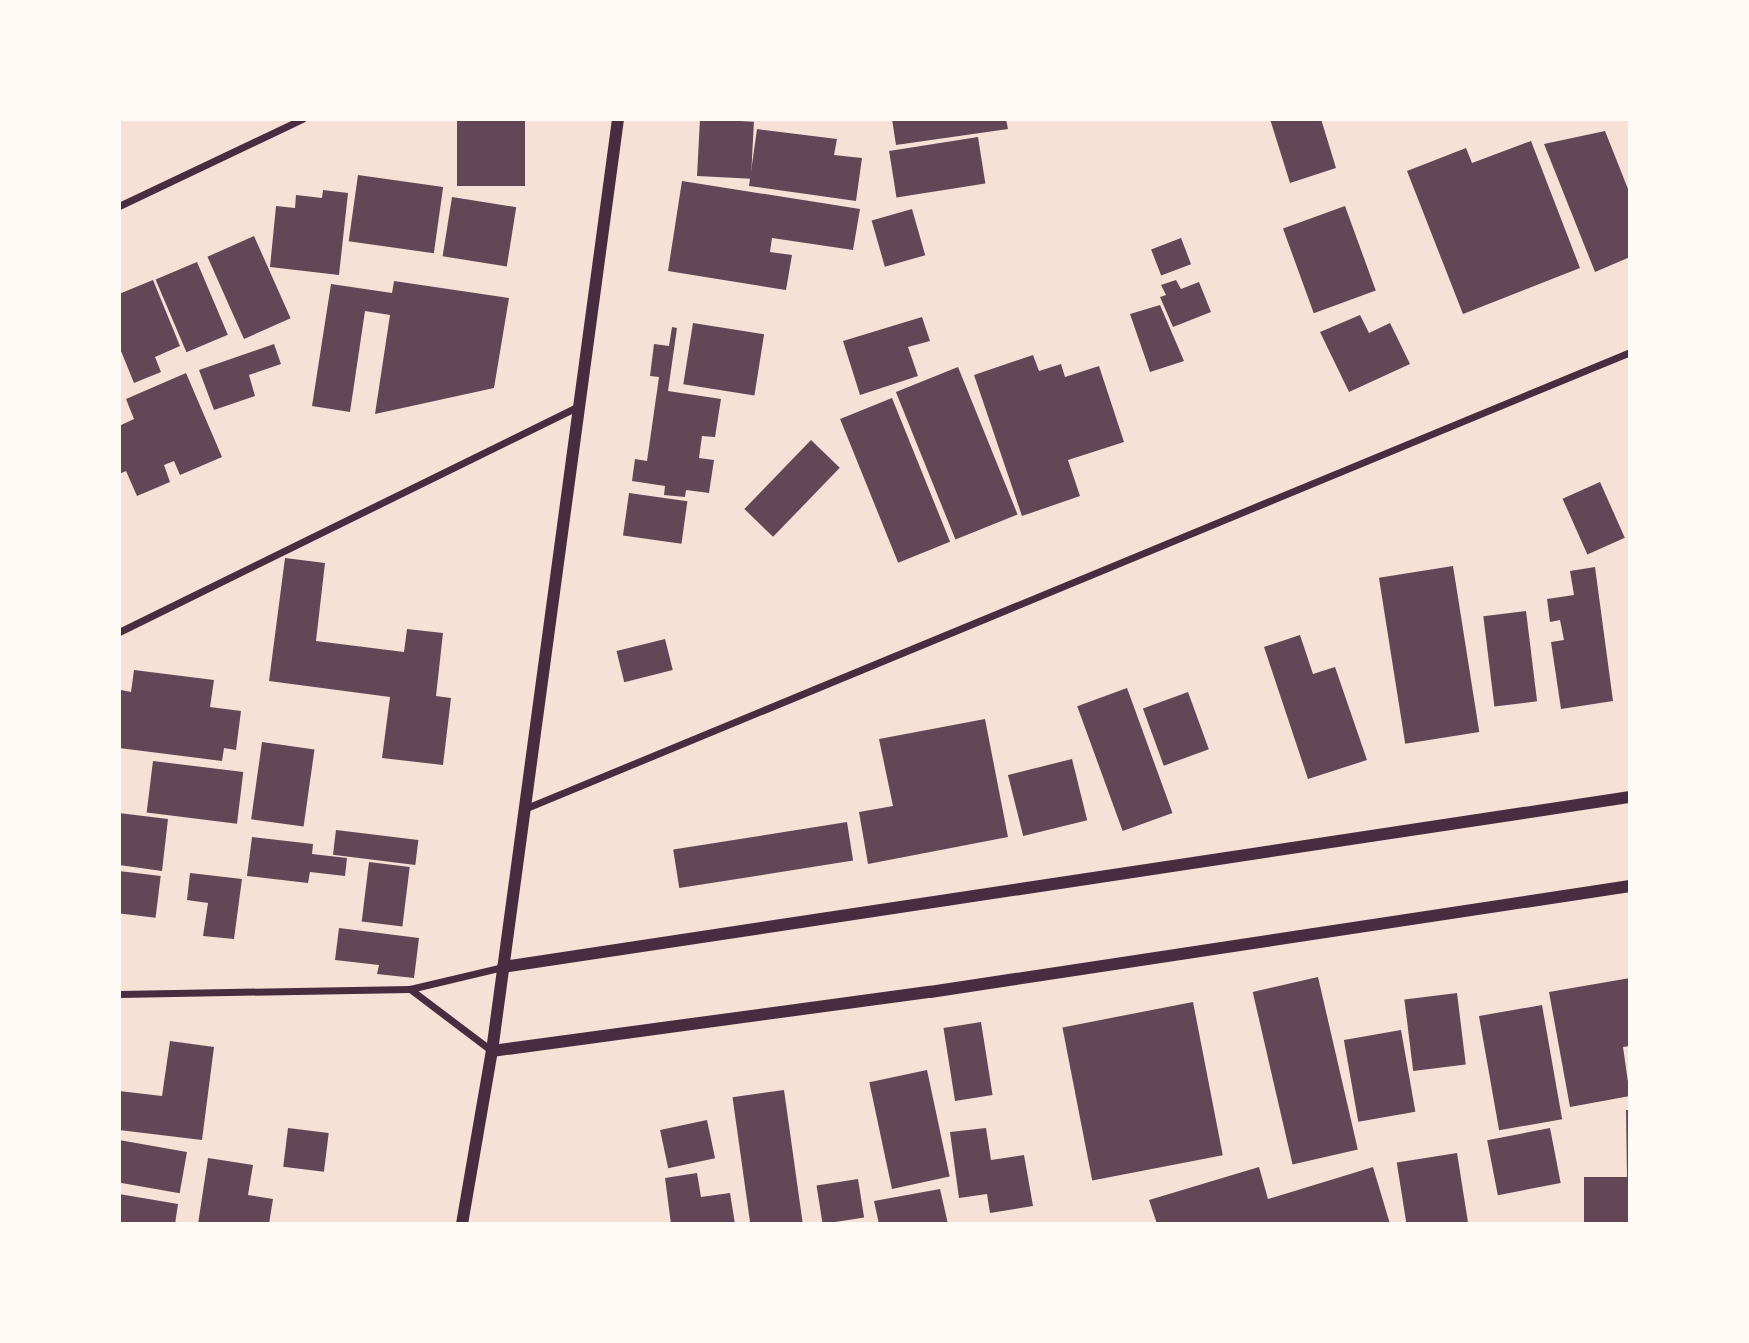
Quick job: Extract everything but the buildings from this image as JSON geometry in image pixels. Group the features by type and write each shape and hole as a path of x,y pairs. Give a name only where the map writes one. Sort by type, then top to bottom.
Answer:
{"street":[{"path":"119,206 302,119"},
{"path":"462,1224 492,1051 618,119"},
{"path":"524,809 1630,352"},
{"path":"119,632 579,406"},
{"path":"119,994 410,989 503,967 1630,797"},
{"path":"410,989 492,1051 930,992 1630,886"}]}
